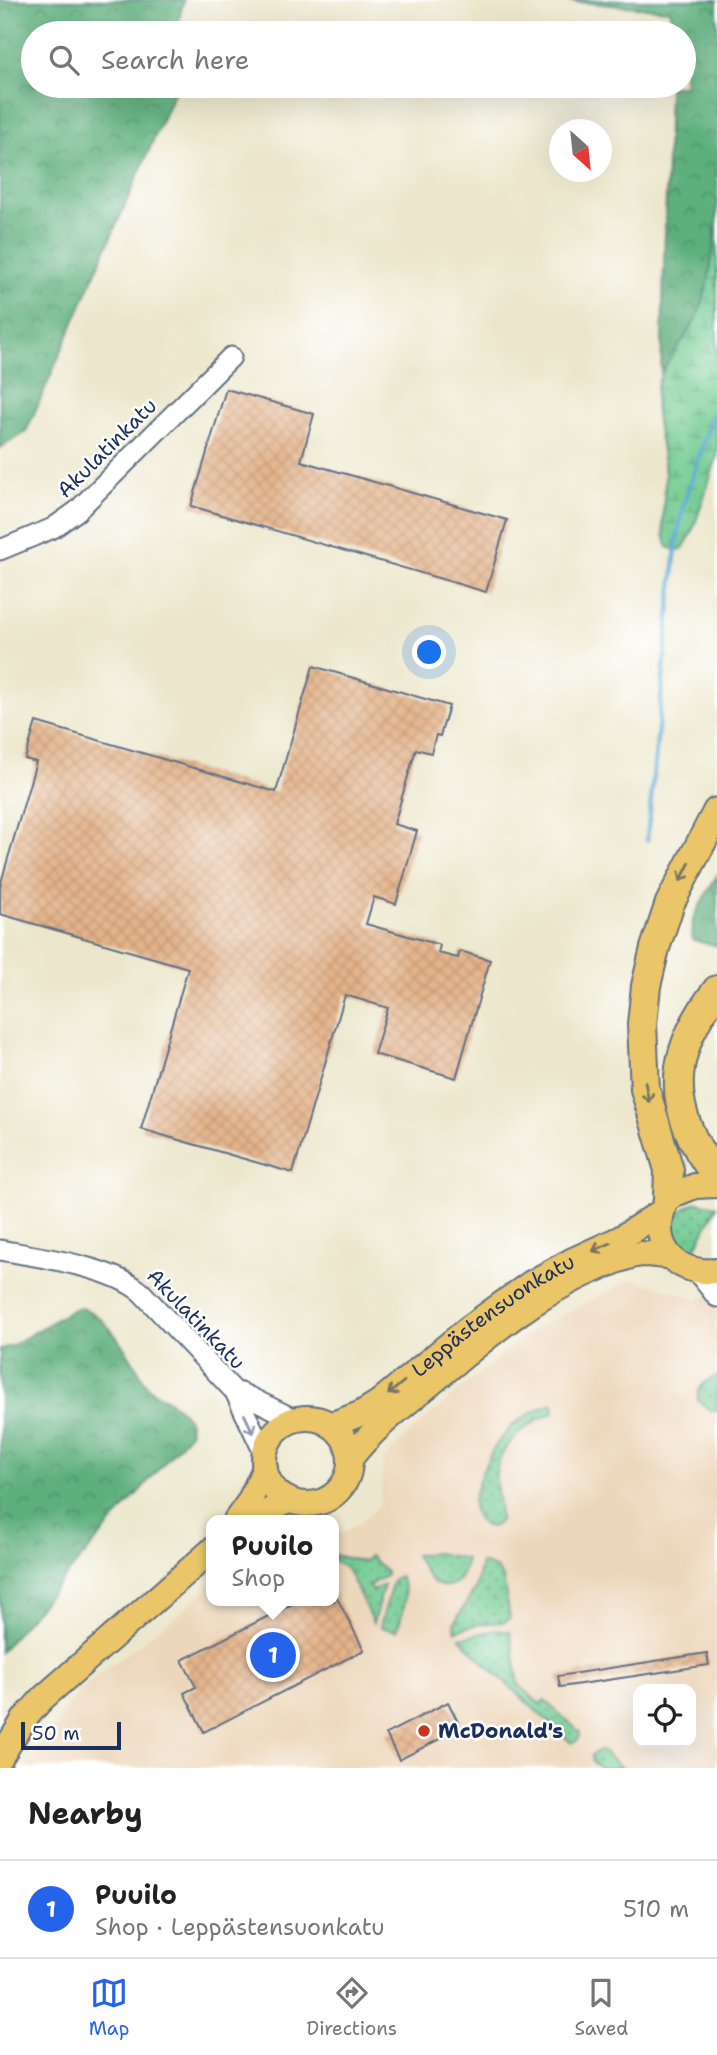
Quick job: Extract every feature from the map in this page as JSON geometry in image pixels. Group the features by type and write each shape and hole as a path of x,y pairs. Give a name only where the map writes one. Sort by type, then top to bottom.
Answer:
{"highway":[{"path":"664,1204 669,1170 645,1089 642,1024 646,986 670,903 717,812"},
{"path":"717,990 707,1002 681,1057 678,1095 681,1111 694,1143 717,1177"}],"main road":[{"name":"Leppästensuonkatu","path":"330,1425 378,1403 470,1326 531,1283 619,1239 664,1204 695,1186 717,1185"},
{"path":"664,1204 659,1231 662,1245 679,1262"},
{"name":"Leppästensuonkatu","path":"350,1459 382,1424 502,1324 576,1278 625,1257 641,1254 679,1262 705,1272 717,1271"},
{"path":"240,1515 249,1502 265,1462 268,1443 275,1432 285,1424 296,1420 319,1420 330,1425 344,1440 350,1459 344,1481 330,1497 309,1503 289,1500 273,1487 265,1462"},
{"path":"262,1515 289,1500"},
{"path":"0,1758 25,1718 43,1698 206,1555"}],"street":[{"name":"Akulatinkatu","path":"0,550 53,528 77,511 231,357"},
{"name":"Akulatinkatu","path":"0,1250 106,1273 126,1280 142,1293 235,1392 265,1462"},
{"path":"679,1262 702,1278 717,1297"},
{"name":"Akulatinkatu","path":"235,1392 296,1420"}],"shaded area":[{"path":"631,1279 698,1299 717,1292 717,1768 28,1768 78,1691 183,1610 206,1589 206,1606 339,1606 339,1534 358,1524 379,1506 384,1459 424,1419 527,1334"}],"green space":[{"path":"0,0 184,0 179,21 21,21 21,98 172,98 26,432 0,448"},
{"path":"554,0 717,0 717,223 707,291 696,320 661,375 669,98 696,98 696,21 671,21 669,10"},
{"path":"717,223 717,457 692,533 683,548 678,551 668,547 665,539 665,478 656,409 657,387 664,368 697,317 710,271"},
{"path":"717,875 716,946 692,940 693,918"},
{"path":"697,1202 717,1206 694,1251 671,1242 671,1234 673,1222 680,1212"},
{"path":"81,1308 92,1312 111,1330 148,1387 183,1412 190,1426 189,1434 0,1652 0,1349 13,1345 72,1310"},
{"path":"717,1376 717,1411 712,1412 698,1400 698,1395 703,1385"},
{"path":"553,1403 554,1412 524,1429 508,1444 502,1454 496,1476 500,1521 490,1526 482,1524 474,1510 473,1501 492,1452 516,1423"},
{"path":"437,1553 466,1559 462,1575 455,1583 442,1586 434,1583 415,1555"},
{"path":"339,1556 364,1562 370,1556 386,1572 386,1576 369,1585 372,1591 384,1585 373,1623 348,1570 339,1564"},
{"path":"481,1563 496,1568 503,1578 510,1618 505,1622 478,1624 456,1631 454,1623 475,1589"},
{"path":"399,1576 405,1596 397,1631 380,1627 393,1580"},
{"path":"496,1630 510,1632 519,1685 540,1704 544,1700 580,1732 577,1740 571,1743 460,1638"},
{"path":"600,1750 622,1768 600,1768 592,1761 591,1755"}],"building":[{"path":"226,389 314,414 301,461 507,520 486,592 191,506"},
{"path":"313,666 449,706 440,736 436,735 431,753 416,749 394,824 417,831 396,904 374,897 366,924 440,945 438,953 458,958 460,951 490,960 456,1078 374,1054 388,1008 345,995 293,1173 141,1129 188,968 0,914 0,886 36,762 25,759 36,722 276,792"},
{"path":"339,1602 364,1650 204,1732 184,1693 196,1687 182,1660 288,1606 339,1606"},
{"path":"707,1653 709,1665 560,1687 558,1676"},
{"name":"McDonald's","path":"448,1702 461,1728 399,1760 386,1734"}],"waterway":[{"path":"647,840 676,547 682,510 717,401"}],"place":[{"name":"Puuilo","path":"273,1655"},
{"name":"McDonald's","path":"424,1731"}]}
